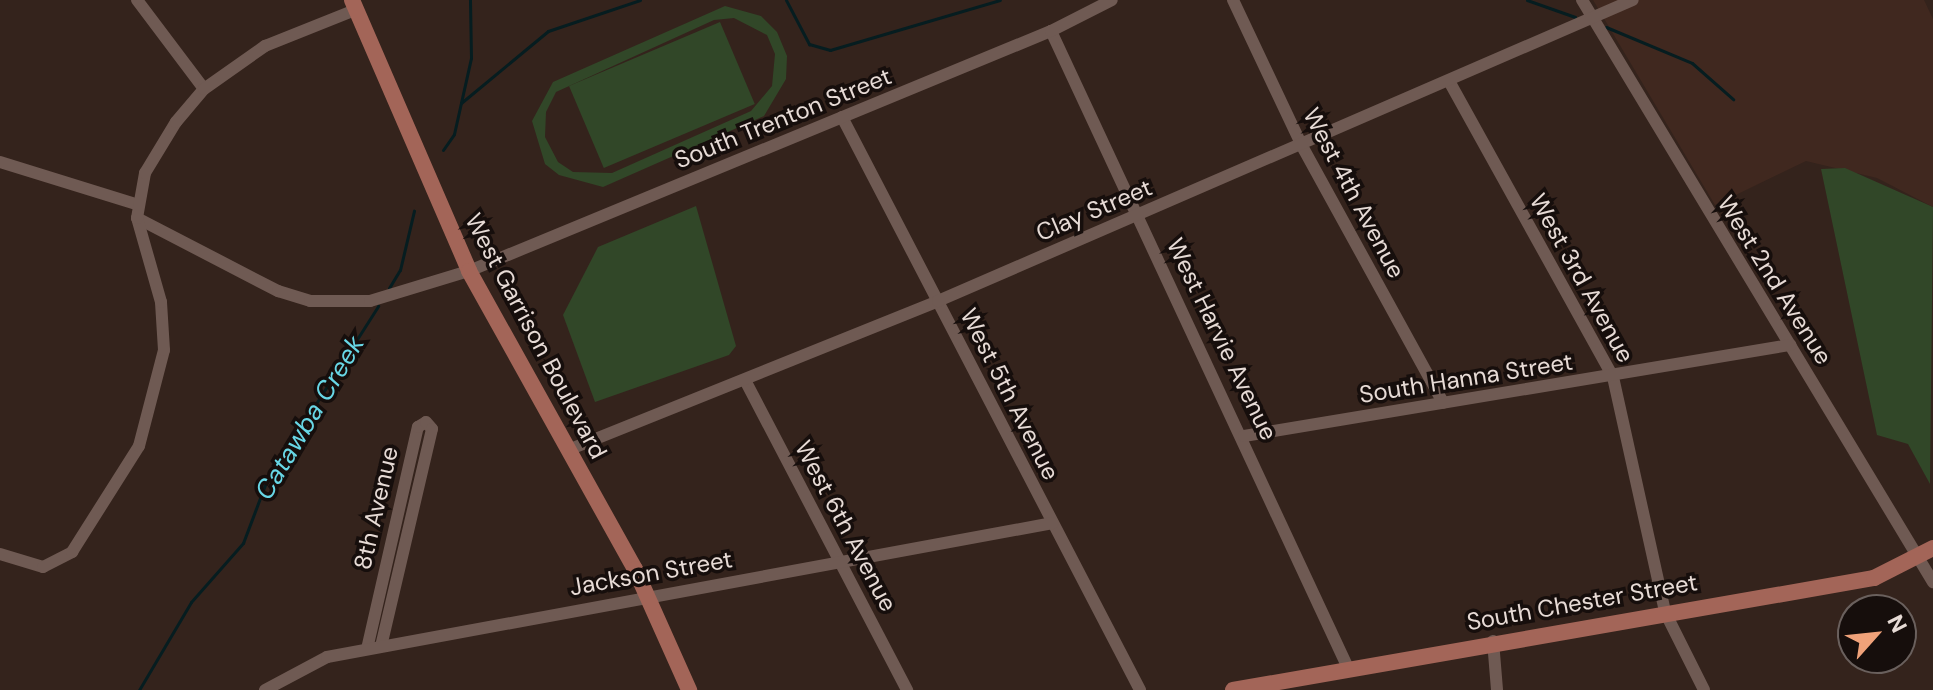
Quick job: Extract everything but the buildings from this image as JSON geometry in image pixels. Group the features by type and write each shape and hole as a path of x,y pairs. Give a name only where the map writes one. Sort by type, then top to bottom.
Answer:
{"main road":[{"name":"West Garrison Boulevard","path":"353,5 469,271 648,595 689,690"},
{"name":"South Chester Street","path":"1233,690 1493,641 1874,578 1926,552"}],"street":[{"path":"137,0 204,89"},
{"name":"South Trenton Street","path":"0,162 138,211 240,274 310,301 370,301 469,271 1051,31 1112,0"},
{"name":"West 4th Avenue","path":"1233,0 1302,146 1443,403"},
{"name":"West 2nd Avenue","path":"1582,0 1790,345 1926,552 1933,582"},
{"name":"Clay Street","path":"568,450 746,382 938,301 1593,20 1633,0"},
{"path":"0,554 43,567 72,552 139,446 164,350 161,302 138,211 145,173 204,89 265,46 353,5"},
{"name":"West Harvie Avenue","path":"1051,31 1244,436 1348,668"},
{"name":"West 3rd Avenue","path":"1449,81 1613,377 1665,612 1704,690"},
{"name":"West 5th Avenue","path":"842,117 1140,690"},
{"name":"South Hanna Street","path":"1244,436 1613,377 1790,345"},
{"name":"West 6th Avenue","path":"746,382 907,690"},
{"name":"8th Avenue","path":"367,649 418,427 426,422 431,433 381,646"},
{"name":"Jackson Street","path":"265,690 306,665 381,646 1053,523"},
{"path":"1493,641 1497,690"}],"shaded area":[{"path":"1593,0 1924,0 1933,19 1933,207 1877,178 1806,161 1715,205"}],"green space":[{"path":"725,6 761,16 777,32 787,56 786,79 764,116 603,187 559,175 545,164 532,121 553,82","holes":["734,18 767,35 775,54 772,86 751,111 612,173 573,172 558,162 545,137 546,112 556,92 714,20"]},
{"path":"720,22 755,104 604,168 569,86"},
{"path":"1845,168 1933,207 1930,484 1908,444 1877,435 1821,169"},
{"path":"696,206 736,346 729,355 595,402 563,315 598,247"}],"waterway":[{"name":"Catawba Creek","path":"443,150 454,134 471,58 470,0"},
{"path":"461,103 548,31 640,0"},
{"path":"786,0 809,44 830,50 1000,0"},
{"path":"1527,0 1575,17"},
{"path":"1606,27 1692,63 1733,99"},
{"name":"Catawba Creek","path":"389,288 400,270 414,211"},
{"name":"Catawba Creek","path":"139,690 191,602 243,543 266,482 378,306"}]}
